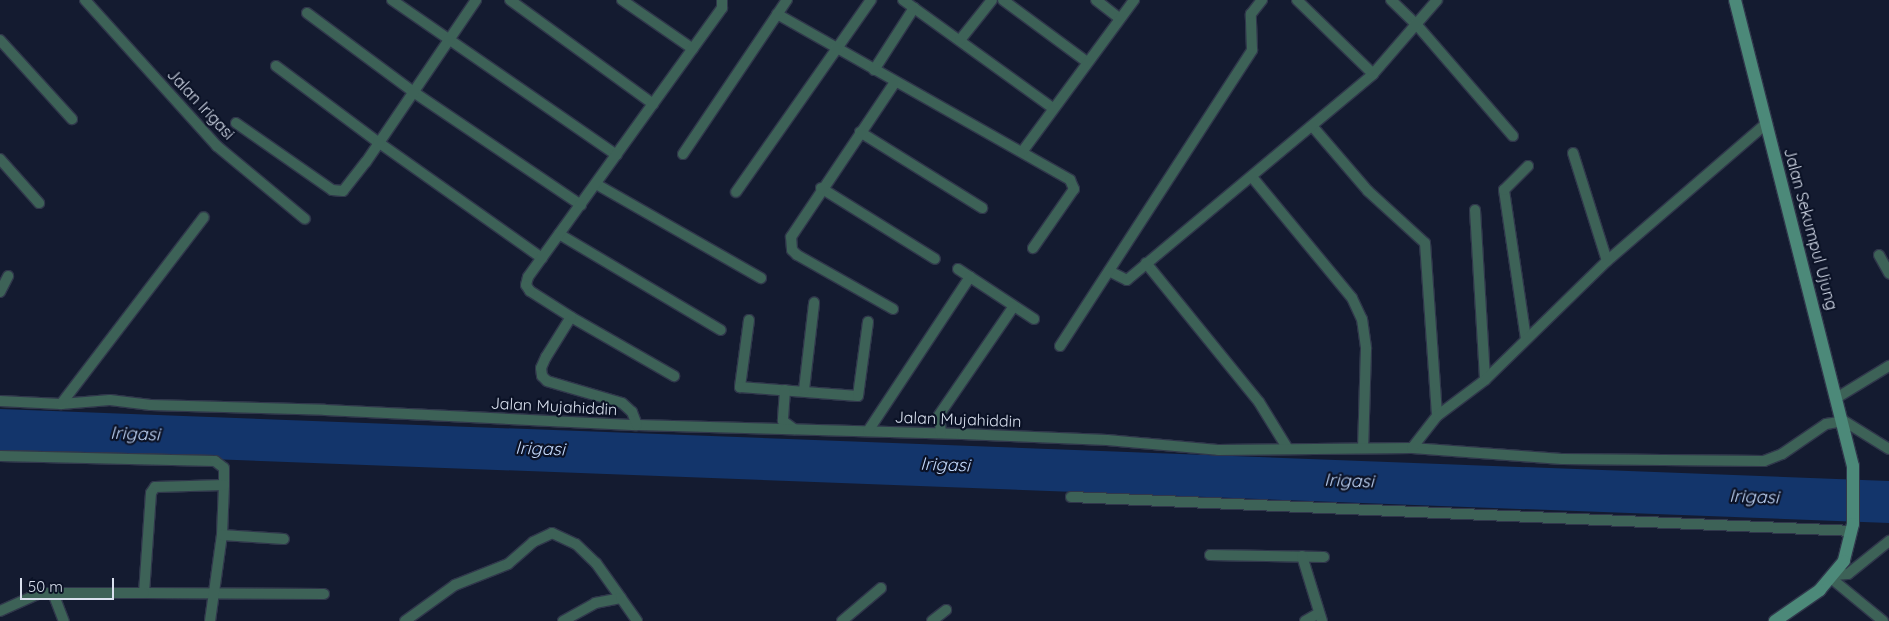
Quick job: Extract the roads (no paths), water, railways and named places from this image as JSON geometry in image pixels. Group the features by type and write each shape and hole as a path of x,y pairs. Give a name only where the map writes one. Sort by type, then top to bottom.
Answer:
{"main road":[{"name":"Jalan Sekumpul Ujung","path":"1735,0 1844,421 1853,466 1853,528"},
{"path":"1775,621 1807,600 1833,577 1844,561 1853,528"}],"street":[{"name":"Jalan Irigasi","path":"85,0 217,146 305,218"},
{"path":"392,0 448,41 617,155"},
{"path":"236,123 336,192 350,184 476,0"},
{"path":"510,0 653,104"},
{"path":"622,0 693,49"},
{"path":"674,376 570,317 530,291 526,285 542,258 722,8 722,0"},
{"path":"683,154 787,0"},
{"path":"736,192 871,0"},
{"path":"903,0 1054,108"},
{"path":"960,40 992,0"},
{"path":"1003,0 1087,62"},
{"path":"1096,0 1120,18"},
{"path":"1022,152 1134,0"},
{"path":"1060,346 1252,50 1251,14 1262,0"},
{"path":"1297,0 1373,74"},
{"path":"1391,0 1416,24 1513,136"},
{"path":"1108,271 1127,280 1313,127 1373,74 1437,0"},
{"path":"874,70 914,8"},
{"path":"307,13 412,91 581,204"},
{"path":"777,14 1065,176 1074,189 1033,248"},
{"path":"0,40 72,119"},
{"path":"276,66 378,142 542,258"},
{"path":"893,309 792,250 791,236 895,82"},
{"path":"1412,448 1437,416 1485,380 1607,261 1767,123"},
{"path":"1313,127 1374,196 1424,243 1437,416"},
{"path":"860,132 982,208"},
{"path":"1574,153 1607,261"},
{"path":"0,159 39,202"},
{"path":"1526,339 1504,190 1528,166"},
{"path":"1252,177 1352,298 1362,319 1366,349 1363,448"},
{"path":"596,184 761,278"},
{"path":"822,188 935,259"},
{"path":"1475,210 1485,380"},
{"path":"61,404 204,217"},
{"path":"560,234 721,330"},
{"path":"1879,256 1889,273"},
{"path":"1146,263 1259,402 1288,449"},
{"path":"958,269 1034,319"},
{"path":"0,292 8,276"},
{"path":"868,431 970,277"},
{"path":"804,390 814,303"},
{"path":"941,433 939,415 1014,306"},
{"path":"570,317 541,368 542,376 547,382 622,404 632,412 637,425"},
{"path":"749,320 740,387 804,390 858,396 868,322"},
{"path":"1838,397 1889,366"},
{"path":"785,390 783,421 795,429"},
{"name":"Jalan Mujahiddin","path":"0,401 61,404 110,400 151,405 324,410 637,425 941,433 1107,440 1218,450 1412,448 1562,458 1764,461 1782,454 1826,424 1844,421"},
{"path":"1844,421 1887,444"},
{"path":"0,456 215,461 224,468 222,536 210,621"},
{"path":"144,593 153,489 161,485 224,484"},
{"path":"1071,497 1853,528"},
{"path":"405,621 456,585 508,564 538,538 552,533 576,544 596,563 637,621"},
{"path":"222,536 284,539"},
{"path":"1833,577 1848,574 1889,540"},
{"path":"1210,555 1324,557"},
{"path":"1302,556 1320,617 1305,621"},
{"path":"1833,577 1883,621"},
{"path":"842,621 881,588"},
{"path":"0,611 40,593 214,591 324,594"},
{"path":"53,593 64,621"},
{"path":"563,621 595,603 621,598"},
{"path":"932,621 946,610"}],"water":[{"name":"Irigasi","path":"0,409 1889,481 1889,523 0,451"}]}
